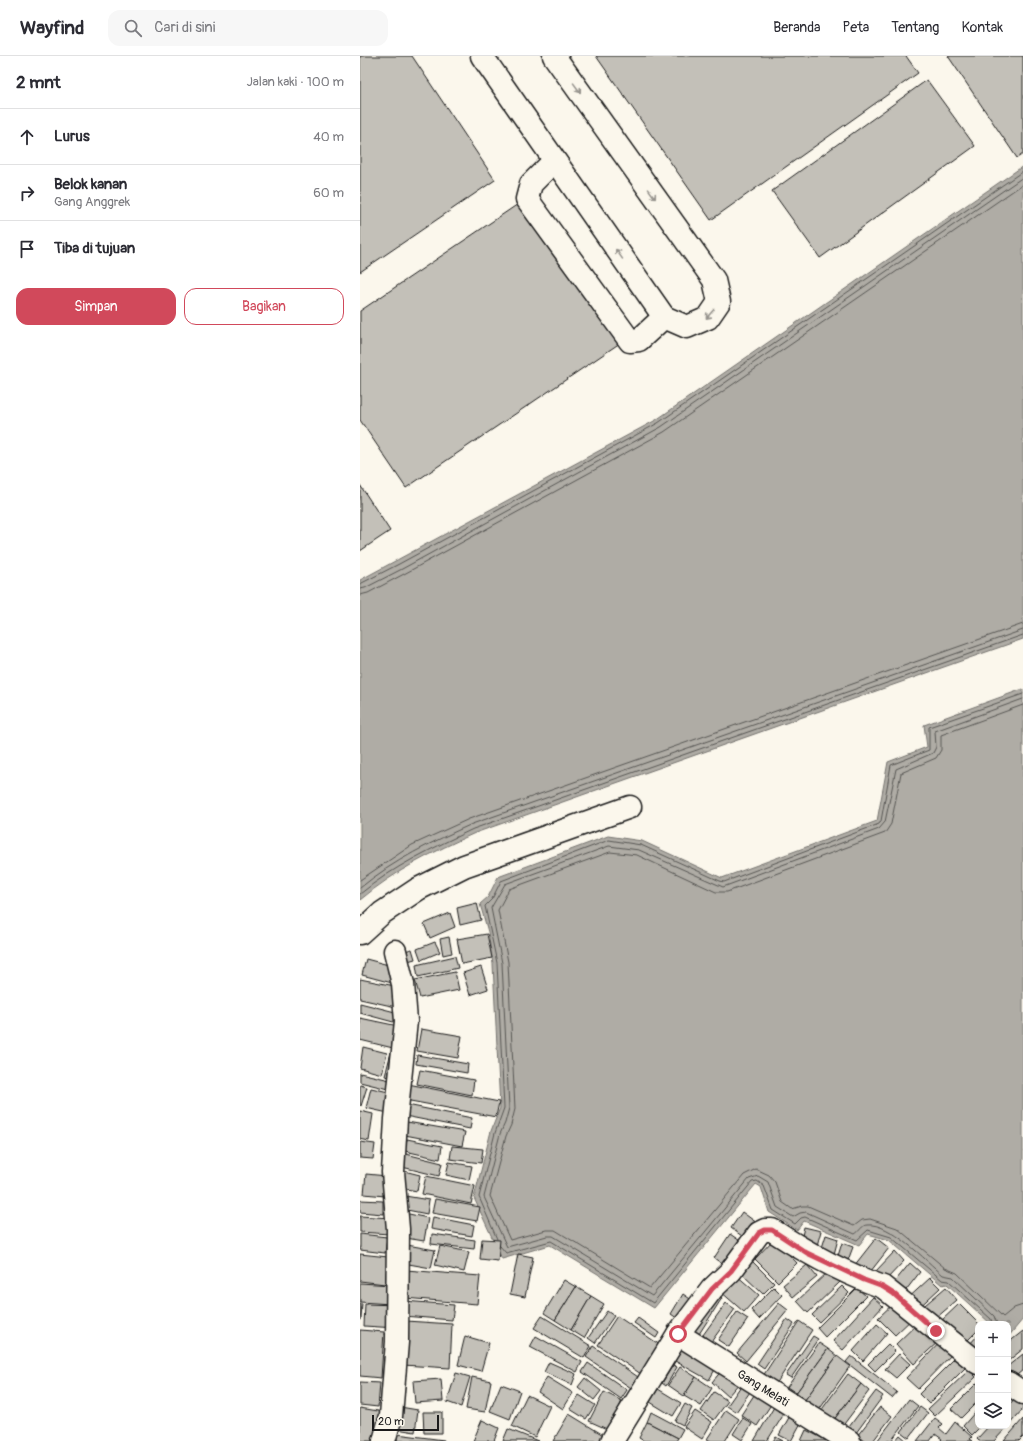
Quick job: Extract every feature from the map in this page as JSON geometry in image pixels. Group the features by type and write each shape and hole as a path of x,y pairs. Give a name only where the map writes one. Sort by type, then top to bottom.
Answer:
{"street":[{"path":"482,56 664,317 687,326 708,318 719,302 714,280 554,56"},
{"path":"554,161 531,184 527,199 630,341 640,340 664,317"},
{"path":"360,933 382,912 418,889 464,866 630,807"},
{"path":"384,1441 391,1416 397,1342 398,1229 393,1172 396,1119 406,1021 403,984 396,951"},
{"path":"612,1441 678,1334 712,1289 731,1271 759,1233 765,1230 772,1230 807,1253 864,1280 883,1287 975,1361"},
{"name":"Gang Melati","path":"678,1334 849,1441"},
{"path":"1011,1384 1023,1392"}],"water":[{"path":"1023,166 1023,639 475,833 415,862 360,900 360,580 656,420"},
{"path":"1023,689 1023,1319 1011,1333 1011,1321 988,1321 947,1284 942,1285 889,1240 868,1234 859,1245 804,1221 797,1230 769,1212 761,1187 756,1184 654,1308 550,1245 502,1259 474,1198 491,1131 500,1108 493,964 488,932 480,904 488,897 498,877 608,836 642,841 722,878 877,821 888,762 927,747 924,725"}],"building":[{"path":"360,56 412,56 495,180 360,272"},
{"path":"596,56 906,56 918,73 711,220"},
{"path":"948,56 1023,56 1023,154 1017,158"},
{"path":"927,80 975,146 820,258 772,191"},
{"path":"524,200 620,343 406,488 360,420 360,311"},
{"path":"360,485 390,531 360,551"},
{"path":"477,903 481,920 460,925 457,908"},
{"path":"450,913 455,927 430,938 424,924"},
{"path":"487,934 492,958 462,964 457,939"},
{"path":"449,937 452,953 443,955 440,939"},
{"path":"435,942 440,952 421,960 417,949"},
{"path":"412,949 415,959 404,962 401,952"},
{"path":"455,956 458,968 418,977 416,965"},
{"path":"366,959 396,967 392,983 362,975"},
{"path":"481,967 488,989 470,995 463,973"},
{"path":"455,972 459,990 420,998 415,980"},
{"path":"360,979 400,987 396,1007 360,999"},
{"path":"360,1003 399,1013 397,1023 360,1013"},
{"path":"360,1018 398,1026 393,1048 360,1040"},
{"path":"421,1029 462,1036 458,1058 417,1051"},
{"path":"363,1047 387,1053 382,1074 360,1068"},
{"path":"391,1052 400,1054 395,1078 385,1076"},
{"path":"417,1055 468,1064 467,1073 416,1064"},
{"path":"420,1070 474,1080 472,1095 417,1084"},
{"path":"360,1073 390,1080 388,1089 360,1082"},
{"path":"408,1084 499,1102 496,1117 405,1100"},
{"path":"360,1085 367,1087 361,1106 360,1105"},
{"path":"371,1088 393,1093 388,1113 366,1108"},
{"path":"407,1105 472,1118 470,1129 405,1116"},
{"path":"360,1111 373,1114 369,1141 360,1139"},
{"path":"407,1122 465,1132 462,1146 405,1135"},
{"path":"407,1139 442,1146 440,1159 405,1151"},
{"path":"360,1142 375,1144 373,1159 360,1158"},
{"path":"452,1146 483,1149 481,1163 450,1159"},
{"path":"406,1154 442,1163 439,1176 402,1167"},
{"path":"449,1162 472,1166 469,1180 446,1175"},
{"path":"404,1171 420,1175 417,1191 401,1188"},
{"path":"366,1174 387,1176 385,1196 364,1194"},
{"path":"426,1176 475,1186 471,1204 422,1194"},
{"path":"405,1196 429,1200 427,1214 402,1209"},
{"path":"435,1199 480,1207 477,1221 432,1213"},
{"path":"360,1200 383,1201 383,1214 360,1212"},
{"path":"742,1212 757,1223 746,1239 731,1228"},
{"path":"404,1213 428,1218 424,1241 400,1237"},
{"path":"360,1216 390,1218 389,1234 360,1232"},
{"path":"433,1217 474,1225 472,1236 431,1229"},
{"path":"804,1227 821,1231 816,1249 800,1245"},
{"path":"360,1234 387,1237 385,1253 360,1250"},
{"path":"432,1234 475,1240 474,1249 431,1244"},
{"path":"730,1234 746,1245 729,1269 714,1258"},
{"path":"826,1235 838,1239 833,1258 820,1254"},
{"path":"876,1238 889,1248 867,1276 854,1266"},
{"path":"482,1239 500,1240 498,1261 480,1259"},
{"path":"774,1239 797,1263 778,1282 755,1259"},
{"path":"842,1243 853,1247 847,1263 837,1259"},
{"path":"407,1245 435,1250 431,1268 403,1263"},
{"path":"440,1246 469,1252 464,1272 435,1265"},
{"path":"895,1251 904,1261 885,1281 875,1272"},
{"path":"360,1254 388,1257 385,1284 360,1281"},
{"path":"518,1254 533,1257 525,1297 510,1294"},
{"path":"752,1261 774,1283 763,1294 741,1273"},
{"path":"910,1263 920,1272 903,1294 892,1285"},
{"path":"807,1265 817,1277 793,1297 783,1285"},
{"path":"406,1270 480,1276 477,1304 404,1298"},
{"path":"829,1271 840,1282 808,1313 797,1301"},
{"path":"735,1274 759,1295 744,1312 720,1291"},
{"path":"930,1278 940,1288 914,1312 905,1301"},
{"path":"564,1280 576,1287 555,1320 544,1313"},
{"path":"360,1283 392,1285 391,1304 360,1302"},
{"path":"842,1286 849,1293 819,1322 812,1315"},
{"path":"576,1287 591,1296 571,1330 555,1320"},
{"path":"774,1287 782,1295 759,1319 751,1310"},
{"path":"946,1287 957,1300 929,1324 918,1311"},
{"path":"857,1288 866,1296 825,1337 817,1328"},
{"path":"713,1291 722,1298 699,1334 689,1327"},
{"path":"683,1294 696,1303 684,1323 671,1314"},
{"path":"591,1296 604,1304 584,1338 571,1330"},
{"path":"873,1297 883,1306 843,1350 833,1341"},
{"path":"897,1300 914,1317 895,1335 878,1318"},
{"path":"404,1301 454,1305 452,1320 403,1316"},
{"path":"726,1303 735,1309 711,1342 703,1335"},
{"path":"779,1303 788,1310 746,1361 737,1353"},
{"path":"360,1304 362,1304 361,1320 360,1320"},
{"path":"365,1304 398,1305 396,1328 364,1326"},
{"path":"959,1304 976,1321 975,1333 962,1346 940,1322"},
{"path":"607,1311 614,1316 595,1343 588,1338"},
{"path":"737,1312 748,1319 729,1347 718,1340"},
{"path":"542,1316 591,1346 584,1358 534,1328"},
{"path":"617,1316 663,1347 644,1376 598,1345"},
{"path":"638,1318 659,1333 656,1338 634,1323"},
{"path":"787,1319 794,1324 764,1369 757,1364"},
{"path":"921,1320 940,1340 914,1364 896,1344"},
{"path":"406,1321 452,1324 450,1368 403,1365"},
{"path":"799,1321 812,1330 774,1387 761,1379"},
{"path":"877,1324 887,1333 863,1361 853,1351"},
{"path":"360,1330 384,1332 381,1378 360,1376"},
{"path":"1023,1331 1023,1349 1011,1359 1011,1357 1011,1341"},
{"path":"465,1336 489,1343 481,1371 458,1365"},
{"path":"536,1336 582,1362 577,1372 530,1347"},
{"path":"813,1336 818,1339 791,1378 786,1375"},
{"path":"945,1337 957,1349 918,1389 906,1378"},
{"path":"975,1338 975,1351 969,1345"},
{"path":"819,1343 828,1349 796,1393 787,1387"},
{"path":"888,1344 895,1351 875,1371 868,1364"},
{"path":"593,1346 641,1379 634,1390 586,1357"},
{"path":"684,1346 717,1366 709,1380 675,1361"},
{"path":"828,1349 837,1356 805,1400 796,1393"},
{"path":"899,1354 910,1364 896,1378 885,1369"},
{"path":"959,1354 969,1364 929,1404 919,1394"},
{"path":"1023,1354 1023,1370 1011,1380 1011,1364"},
{"path":"837,1356 850,1366 819,1410 805,1400"},
{"path":"851,1356 897,1392 892,1398 846,1362"},
{"path":"549,1362 576,1374 572,1385 544,1372"},
{"path":"588,1363 627,1390 621,1399 582,1372"},
{"path":"673,1365 677,1367 666,1386 662,1383"},
{"path":"680,1367 696,1377 684,1396 668,1385"},
{"path":"724,1368 740,1382 728,1396 712,1382"},
{"path":"969,1370 975,1376 975,1378 935,1416 928,1409"},
{"path":"456,1373 470,1377 461,1407 447,1402"},
{"path":"848,1374 861,1384 833,1421 820,1412"},
{"path":"472,1377 491,1381 485,1412 466,1409"},
{"path":"547,1377 573,1393 563,1409 538,1392"},
{"path":"696,1377 712,1388 701,1406 684,1396"},
{"path":"585,1378 601,1391 594,1400 578,1387"},
{"path":"441,1379 443,1401 415,1403 413,1381"},
{"path":"360,1382 380,1383 378,1407 360,1405"},
{"path":"743,1383 752,1389 736,1412 727,1406"},
{"path":"501,1384 520,1391 510,1419 490,1411"},
{"path":"861,1384 869,1391 841,1428 833,1421"},
{"path":"975,1385 975,1404 961,1418 951,1409"},
{"path":"658,1389 681,1403 673,1416 650,1402"},
{"path":"876,1391 883,1396 853,1437 846,1431"},
{"path":"604,1392 622,1401 609,1430 589,1421"},
{"path":"714,1392 728,1401 714,1420 701,1411"},
{"path":"756,1392 772,1403 757,1426 741,1415"},
{"path":"527,1395 550,1406 535,1437 512,1426"},
{"path":"579,1395 595,1405 586,1419 570,1409"},
{"path":"1018,1395 1023,1400 1023,1409 1011,1423 1011,1403"},
{"path":"909,1399 918,1406 891,1441 877,1441"},
{"path":"685,1404 692,1408 683,1425 675,1421"},
{"path":"400,1407 418,1410 415,1432 397,1429"},
{"path":"774,1407 784,1414 767,1441 754,1441"},
{"path":"880,1407 892,1416 873,1441 864,1441 857,1436"},
{"path":"920,1407 928,1413 909,1438 901,1432"},
{"path":"360,1408 384,1412 380,1441 360,1441"},
{"path":"726,1410 739,1419 725,1441 711,1441 707,1439"},
{"path":"695,1411 712,1422 702,1439 684,1427"},
{"path":"423,1412 442,1412 442,1433 424,1433"},
{"path":"651,1412 683,1429 678,1438 647,1422"},
{"path":"975,1412 975,1429 978,1429 972,1435 963,1426"},
{"path":"569,1414 605,1436 602,1441 553,1441"},
{"path":"791,1414 802,1421 791,1441 779,1435"},
{"path":"743,1418 752,1424 742,1440 733,1434"},
{"path":"935,1418 943,1424 939,1428 946,1434 955,1422 972,1437 970,1439 973,1441 940,1441 942,1439 935,1434 930,1441 917,1441"},
{"path":"1023,1419 1023,1437 1019,1441 1004,1441"},
{"path":"482,1420 499,1428 494,1441 473,1441"},
{"path":"647,1422 678,1438 676,1441 644,1441 639,1438"},
{"path":"508,1429 538,1441 503,1441"},
{"path":"986,1429 1005,1429 994,1441 979,1441 977,1439"},
{"path":"806,1430 826,1440 826,1441 801,1441"},
{"path":"397,1434 444,1440 444,1441 397,1441"},
{"path":"900,1435 907,1441 895,1441"},
{"path":"776,1437 783,1441 773,1441"}],"route":[{"path":"678,1334 712,1289 725,1275 731,1271 759,1233 765,1230 772,1230 807,1253 864,1280 883,1287 894,1294 936,1331"}]}
